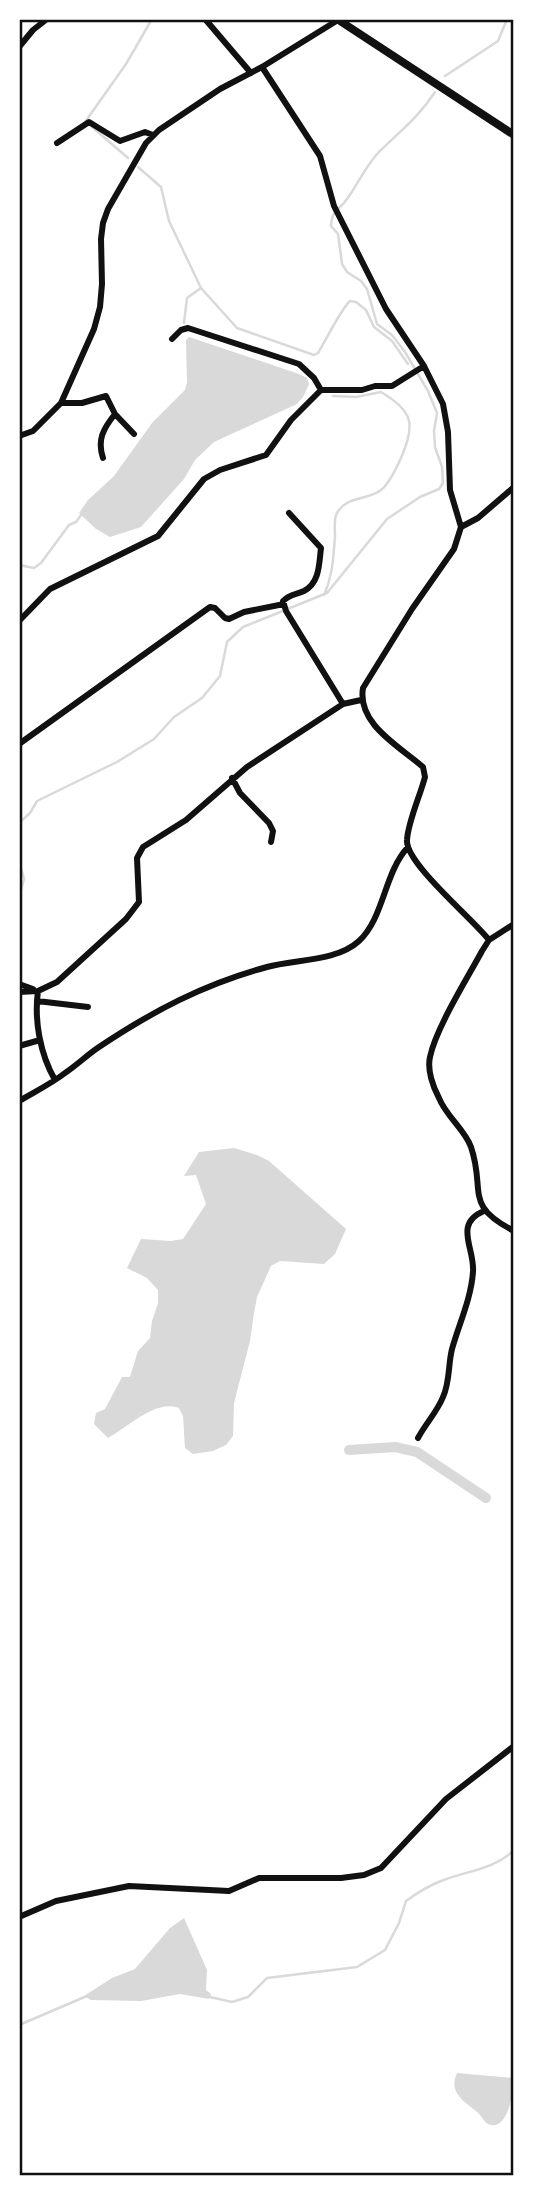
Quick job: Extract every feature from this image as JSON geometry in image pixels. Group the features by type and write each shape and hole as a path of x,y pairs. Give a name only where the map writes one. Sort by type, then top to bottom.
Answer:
{"main road":[{"path":"338,19 514,135"}],"street":[{"path":"19,47 33,30 47,19"},
{"path":"205,19 251,73"},
{"path":"19,436 33,431 61,403 94,329 103,284 103,223 137,156 153,135 220,89 262,67 338,19"},
{"path":"262,67 320,156 336,209 386,309 419,369 443,404 448,432 450,490 461,527 454,549 363,688 361,700 363,710 380,731 425,771 407,839 411,858 475,922 489,940"},
{"path":"57,143 87,124 120,141 145,132 153,135"},
{"path":"172,339 188,328 299,363 321,390"},
{"path":"19,621 50,589 158,536 204,479 220,470 266,455 291,420 321,390 362,390 375,386 392,386 419,369"},
{"path":"61,403 82,403 106,396 115,414 134,434"},
{"path":"103,458 99,444 106,426 115,414"},
{"path":"461,527 478,517 514,487"},
{"path":"289,513 321,548 318,574 312,585 303,591 290,594 283,601 343,704"},
{"path":"19,744 210,607 229,619 244,612 285,608"},
{"path":"19,992 38,990 57,982 70,973 92,948 126,919 139,902 137,858 143,847 186,820 232,778 343,704 361,700"},
{"path":"232,778 240,793 268,823 272,831 271,842"},
{"path":"19,1101 55,1080 97,1048 187,994 261,969 335,954 359,942 371,925 398,857 408,847"},
{"path":"514,924 489,940 460,990 429,1059 432,1083 440,1102 471,1145 478,1199 484,1212 514,1231"},
{"path":"19,984 38,990"},
{"path":"38,990 40,1040 45,1063 55,1080"},
{"path":"37,1001 88,1007"},
{"path":"19,1046 40,1040"},
{"path":"418,1438 445,1393 452,1350 463,1321 473,1272 467,1239 468,1226 474,1216 484,1212"},
{"path":"19,1917 56,1901 129,1886 229,1891 259,1878 341,1878 364,1875 381,1868 446,1799 514,1746"}],"shaded area":[{"path":"189,337 299,374 307,378 309,384 297,404 214,442 195,460 184,479 141,527 110,537 96,529 79,513 88,500 114,476 152,423 185,390 186,340"},
{"path":"234,1148 269,1161 346,1229 335,1254 324,1264 280,1261 271,1266 257,1297 250,1341 234,1403 233,1436 226,1445 213,1451 193,1454 185,1448 183,1416 179,1408 170,1406 142,1415 108,1438 94,1424 96,1413 105,1409 122,1377 130,1377 138,1351 150,1338 158,1303 158,1290 147,1278 127,1268 141,1239 183,1239 206,1204 196,1175 184,1176 199,1152"},
{"path":"184,1918 207,1970 206,1990 211,1994 209,1999 180,1994 141,2001 91,2000 84,1996 112,1978 135,1969 170,1928"},
{"path":"457,2073 514,2078 508,2109 500,2122 495,2125 488,2124 459,2096 454,2086"}],"waterway":[{"path":"85,122 126,64 152,19"},
{"path":"445,76 498,41 507,19"},
{"path":"19,823 30,813 37,801 117,762 154,739 174,717 202,698 220,676 227,642 243,627 327,593 387,519 420,497 439,489 443,483 442,467 435,447 437,413 428,391 405,352 392,335 377,324 367,289 361,281 347,272 342,264 338,234 331,226 334,213 347,199 373,158 415,117 435,92"},
{"path":"91,126 128,158"},
{"path":"138,167 161,187 169,221 201,288 237,328 314,355 318,353 346,305 350,301 356,302 366,310 374,327 392,341 408,364"},
{"path":"184,323 187,298 201,288"},
{"path":"324,595 332,566 336,515 345,504 384,487 401,458 410,427 405,412 381,392 356,397 333,396"},
{"path":"19,565 34,568 41,563 69,525 76,522 81,515"},
{"path":"19,860 24,879 19,897"},
{"path":"349,1450 395,1447 417,1452 486,1498"},
{"path":"210,1997 232,2002 248,1997 267,1978 357,1967 385,1950 399,1923 406,1901 436,1883 498,1862 514,1850"},
{"path":"19,2025 87,1996"}]}
